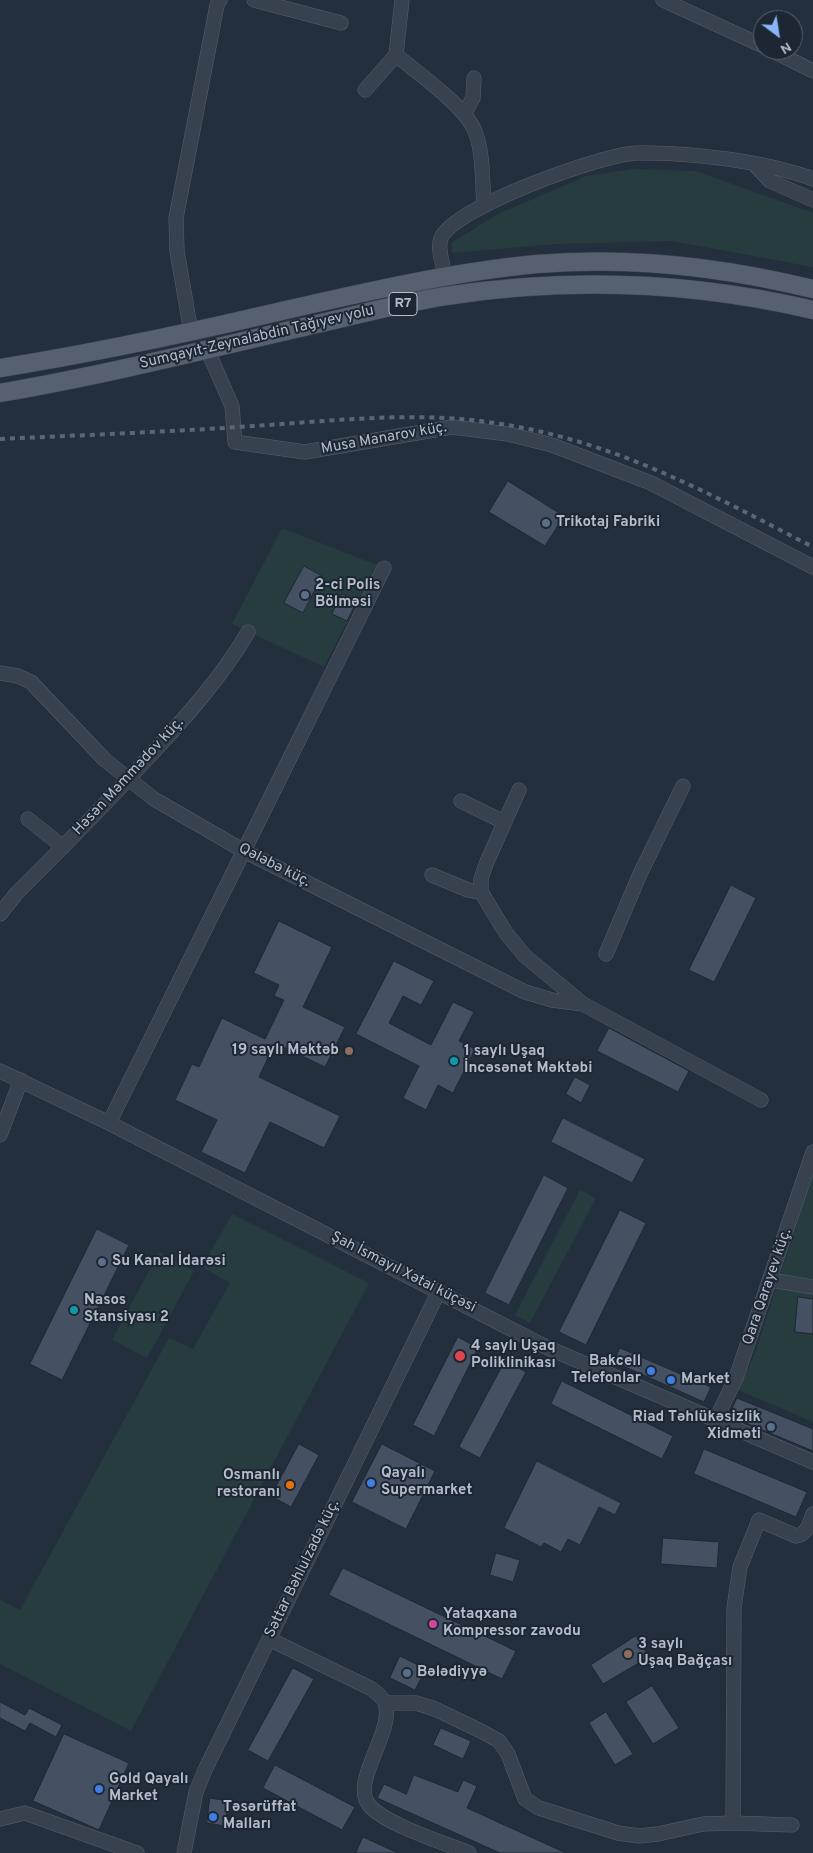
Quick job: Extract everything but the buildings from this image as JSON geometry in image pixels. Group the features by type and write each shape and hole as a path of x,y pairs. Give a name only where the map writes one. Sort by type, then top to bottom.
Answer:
{"main road":[{"name":"Sumqayıt-Zeynalabdin Tağıyev yolu","path":"0,368 90,354 445,275 538,264 604,262 721,269 813,289"},
{"name":"Sumqayıt-Zeynalabdin Tağıyev yolu","path":"0,393 105,372 419,301 528,287 591,284 651,286 711,291 769,300 813,310"}],"street":[{"path":"191,332 177,251 176,218 217,5 220,0"},
{"path":"254,0 341,22"},
{"path":"365,90 396,55 402,0"},
{"path":"663,0 753,41"},
{"path":"396,55 464,114 474,130 480,157 484,206"},
{"path":"791,60 813,71"},
{"path":"464,114 473,98 474,78"},
{"path":"445,275 440,245 441,238 447,230 484,206 543,178 608,157 635,153 674,154 754,164 813,179"},
{"path":"754,164 770,180 813,200"},
{"name":"Musa Manarov küç.","path":"207,349 232,406 235,442 304,452 452,427 508,434 561,448 651,484 813,567"},
{"path":"109,1124 384,568"},
{"name":"Həsən Məmmədov küç.","path":"0,914 16,894 128,780 219,678 248,632"},
{"name":"Qələbə küç.","path":"0,673 18,676 31,682 105,760 154,799 244,851 525,992 552,1000 583,1004"},
{"path":"606,954 640,874 683,786"},
{"path":"519,790 486,864 481,892 506,933 524,956 583,1004 762,1100"},
{"path":"461,801 504,822"},
{"path":"28,819 63,847"},
{"path":"432,875 468,890 481,892"},
{"name":"Şah İsmayıl Xətai küçəsi","path":"0,1071 22,1080 546,1347 813,1462"},
{"path":"0,1135 22,1080"},
{"name":"Qara Qarayev küç.","path":"716,1419 736,1378 771,1280 813,1152"},
{"path":"771,1280 813,1287"},
{"name":"Səttar Bəhlulzadə küç.","path":"184,1853 196,1792 439,1291"},
{"path":"733,1823 734,1608 740,1567 759,1520 796,1536 802,1536 806,1532 813,1514"},
{"path":"269,1639 372,1689 385,1703 386,1713 365,1784 364,1797 369,1806 388,1819 469,1853"},
{"path":"385,1703 416,1703 435,1710 499,1741 508,1754 526,1799 539,1808 618,1833 639,1836 658,1834 703,1824 792,1825"},
{"path":"0,1819 26,1813 137,1853"}],"green space":[{"path":"633,169 696,171 813,213 813,267 672,241 556,244 452,253 452,242 498,214 586,176"},
{"name":"2-ci Polis Bölməsi","path":"282,528 377,565 324,667 232,624"},
{"path":"813,1174 813,1422 738,1390 755,1353"},
{"path":"580,1190 596,1198 530,1323 515,1315"},
{"path":"232,1214 369,1283 131,1731 0,1664 0,1600 20,1610 169,1338 193,1349 230,1283 202,1267"},
{"path":"159,1252 194,1271 147,1358 112,1340"}],"railway":[{"path":"0,439 408,417 470,420 501,424 543,432 584,443 624,457 700,490 813,547"}],"place":[{"name":"Trikotaj Fabriki","path":"546,523"},
{"name":"2-ci Polis Bölməsi","path":"305,595"},
{"name":"19 saylı Məktəb","path":"349,1051"},
{"name":"1 saylı Uşaq İncəsənət Məktəbi","path":"454,1061"},
{"name":"Su Kanal İdarəsi","path":"102,1262"},
{"name":"Nasos Stansiyası 2","path":"74,1310"},
{"name":"4 saylı Uşaq Poliklinikası","path":"460,1356"},
{"name":"Bakcell Telefonlar","path":"651,1371"},
{"name":"Market","path":"671,1380"},
{"name":"Riad Təhlükəsizlik Xidməti","path":"771,1427"},
{"name":"Qayalı Supermarket","path":"371,1483"},
{"name":"Osmanlı restoranı","path":"290,1485"},
{"name":"Yataqxana Kompressor zavodu","path":"433,1624"},
{"name":"3 saylı Uşaq Bağçası","path":"628,1654"},
{"name":"Bələdiyyə","path":"407,1673"},
{"name":"Gold Qayalı Market","path":"99,1789"},
{"name":"Təsərüffat Malları","path":"213,1817"}]}
